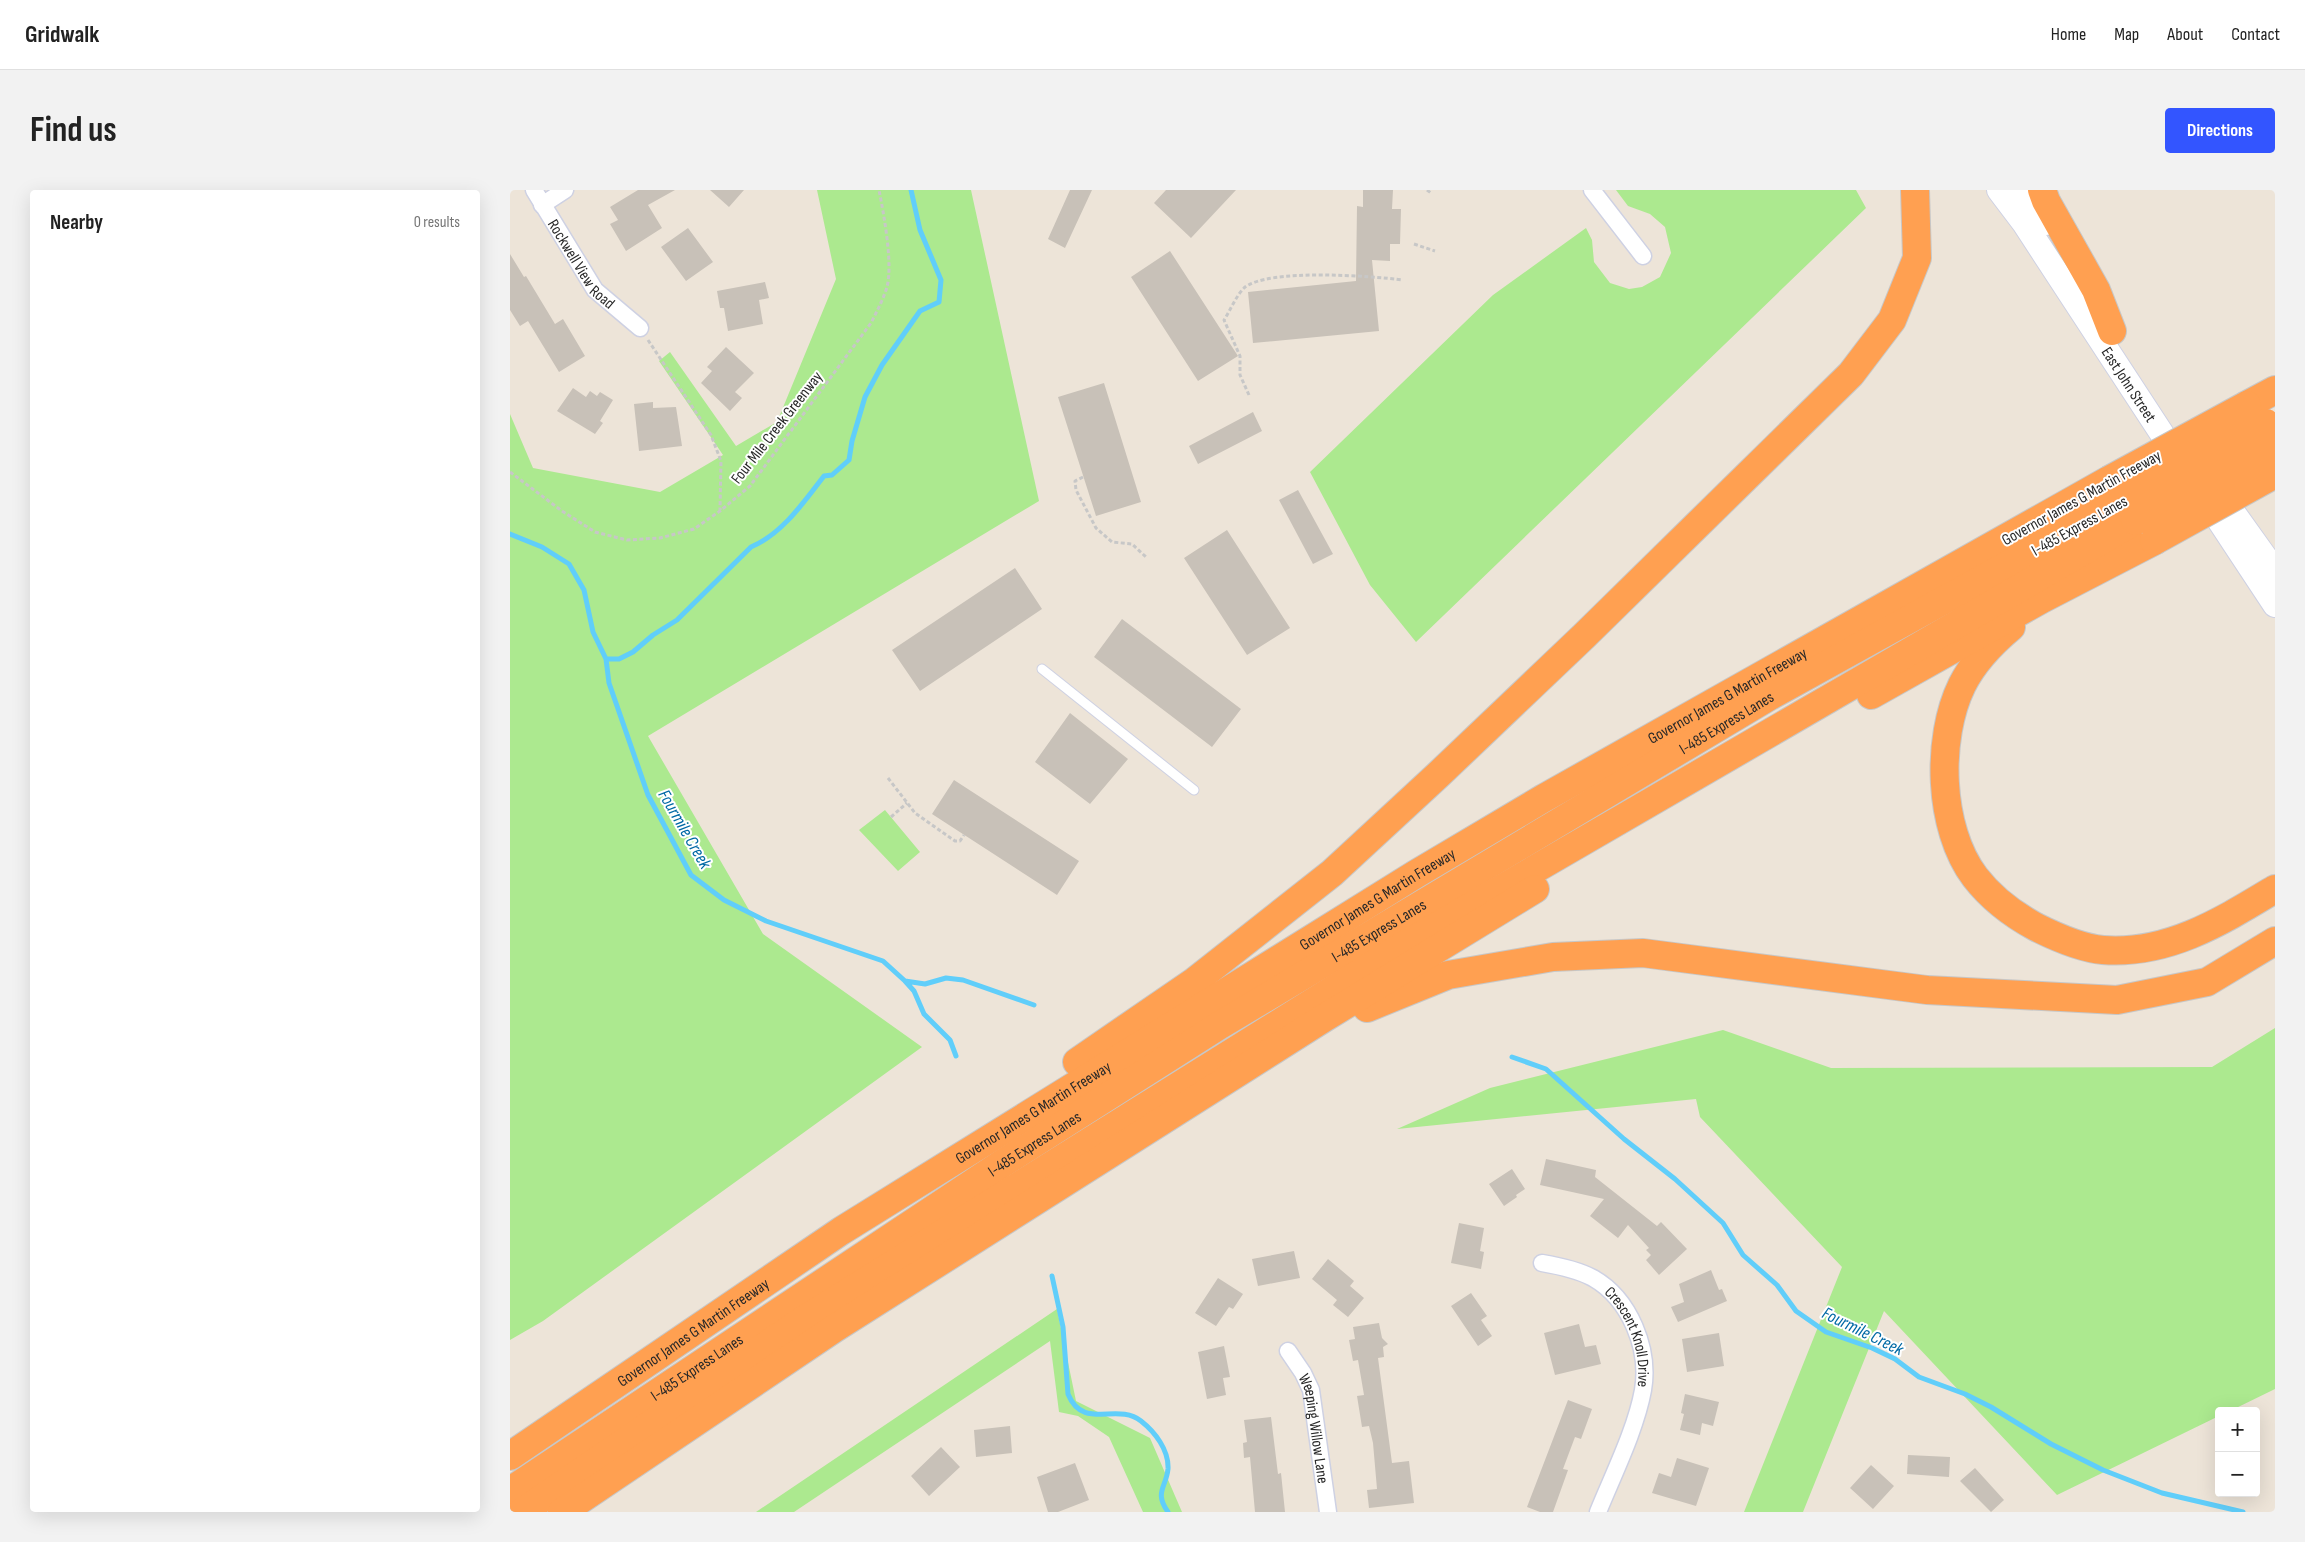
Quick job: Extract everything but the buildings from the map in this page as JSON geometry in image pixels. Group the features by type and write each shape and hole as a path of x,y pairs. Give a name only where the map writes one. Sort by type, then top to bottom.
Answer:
{"highway":[{"path":"989,1138 1023,1099 1195,981 1332,873 1577,642 1851,374 1892,320 1917,258 1916,190"},
{"path":"2042,190 2046,201 2096,290 2112,331"},
{"name":"Governor James G Martin Freeway","path":"510,1456 841,1231 1246,978 1544,798 2122,501 2266,422 2275,390"},
{"name":"I-485 Express Lanes","path":"510,1491 1003,1163 1220,1025 1770,696 2266,422"},
{"path":"562,1512 835,1328 1257,1060 1600,849 2079,580 2275,474"},
{"name":"I-485 Express Lanes","path":"522,1512 799,1322 2122,501"},
{"path":"2079,580 2009,627 1982,656 1963,683 1950,717 1945,749 1949,817 1958,845 1975,876 2010,912 2056,937 2102,950 2143,948 2183,940 2235,914 2275,889"},
{"path":"1257,1060 1380,1002 1448,975 1554,957 1643,953 1927,990 2117,1000 2207,982 2275,941"}],"main road":[{"name":"East John Street","path":"1999,190 2024,223 2275,605"},
{"name":"East John Street","path":"2026,190 2112,331 2247,534 2275,571"}],"street":[{"name":"Rockwell View Road","path":"534,190 595,290 640,328"},
{"path":"542,205 565,190"},
{"path":"1592,190 1643,256"},
{"name":"Crescent Knoll Drive","path":"1542,1263 1565,1267 1592,1277 1602,1284 1627,1312 1639,1338 1644,1378 1639,1407 1598,1512"},
{"name":"Weeping Willow Lane","path":"1288,1351 1303,1373 1310,1390 1328,1512"}],"lane":[{"path":"1042,669 1194,790"}],"path":[{"name":"Four Mile Creek Greenway","path":"510,472 562,511 596,532 628,540 660,538 694,529 720,511 750,486 871,323 882,301 888,285 889,271 879,190"},
{"path":"1427,190 1431,193"},
{"path":"1414,244 1435,251"},
{"path":"1250,395 1240,375 1240,356 1224,320 1244,288 1257,280 1322,275 1368,275 1403,280"},
{"path":"640,328 711,435 721,461 720,511"},
{"path":"1083,477 1075,482 1076,490 1096,528 1112,542 1132,544 1146,557"},
{"path":"888,778 915,813 955,841 960,841 964,835"},
{"path":"891,816 907,803"}],"green space":[{"path":"817,190 971,190 1039,501 648,736 763,934 922,1047 543,1321 510,1340 510,414 533,468 660,492 723,455 659,361 670,352 736,446 777,422 836,279"},
{"path":"1616,190 1856,190 1866,208 1416,642 1370,585 1310,472 1493,295 1586,228 1592,240 1594,262 1610,283 1629,289 1642,287 1660,277 1671,253 1665,227 1650,214 1628,206"},
{"path":"885,810 920,852 898,871 859,830"},
{"path":"2275,1028 2275,1389 2238,1407 2215,1407 2215,1418 2057,1495 1884,1311 1803,1512 1744,1512 1842,1267 1700,1117 1696,1099 1397,1129 1490,1088 1723,1030 1831,1068 2212,1067"},
{"path":"1057,1309 1076,1401 1150,1438 1182,1512 1143,1512 1109,1437 1078,1416 1059,1412 1050,1341 794,1512 756,1512"}],"waterway":[{"path":"606,659 619,659 633,652 653,635 677,620 751,547 773,534 782,526 824,476 832,475 849,460 852,441 865,397 882,365 920,311 939,302 941,280 920,230 911,190"},
{"name":"Fourmile Creek","path":"510,534 542,547 569,564 584,590 593,632 606,659 609,683 648,795 691,875 724,900 766,921 883,961 905,981 925,984 946,978 963,980 1034,1005"},
{"path":"905,981 914,991 924,1014 950,1040 956,1056"},
{"name":"Fourmile Creek","path":"1512,1057 1546,1069 1624,1139 1675,1179 1723,1223 1743,1255 1777,1285 1796,1311 1826,1332 1872,1348 1895,1359 1919,1377 1965,1394 1991,1407 2051,1444 2103,1470 2162,1493 2243,1512"},
{"path":"1052,1276 1063,1327 1068,1394 1074,1405 1082,1411 1091,1414 1122,1414 1132,1416 1151,1430 1164,1448 1168,1462 1167,1475 1161,1495 1168,1512"}]}
